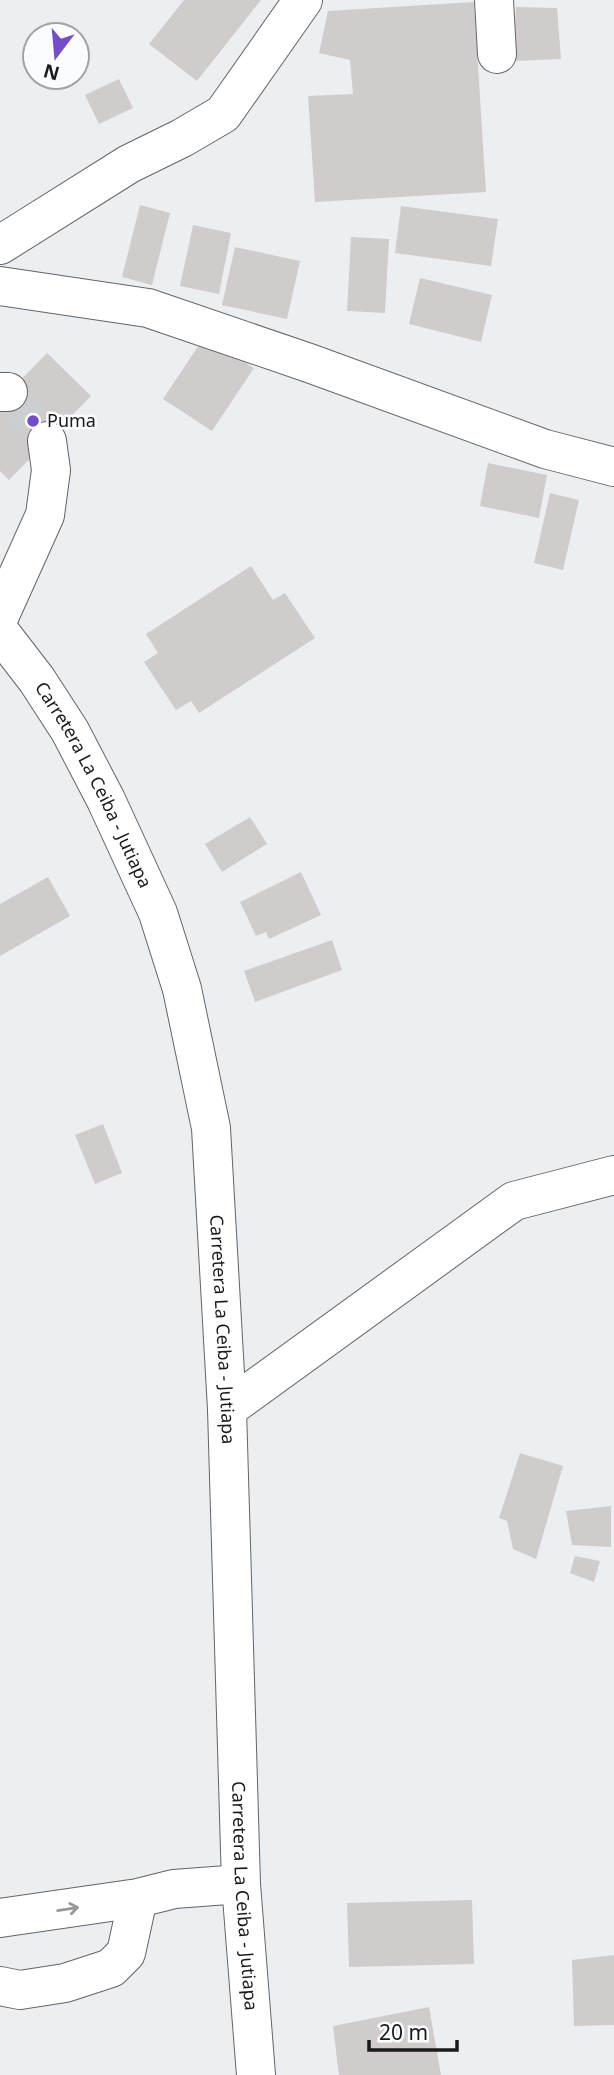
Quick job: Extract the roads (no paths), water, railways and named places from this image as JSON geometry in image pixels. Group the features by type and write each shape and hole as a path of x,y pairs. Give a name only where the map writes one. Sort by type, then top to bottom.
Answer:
{"street":[{"path":"0,245 128,164 182,138 223,114 303,0"},
{"path":"494,0 497,54"},
{"path":"0,286 148,308 545,449 614,467"},
{"path":"0,615 45,515 51,470 47,441"},
{"name":"Carretera La Ceiba - Jutiapa","path":"0,632 37,680 70,731 159,913 182,989 211,1128 227,1409 241,1884 256,2075"},
{"path":"227,1409 514,1201 614,1175"},
{"path":"0,1918 138,1898 174,1889 241,1884"},
{"path":"0,1986 20,1990 65,1983 111,1968 127,1954 138,1898"}],"tunnel":[{"path":"8,392 47,441"}],"place":[{"name":"Puma","path":"33,421"}]}
